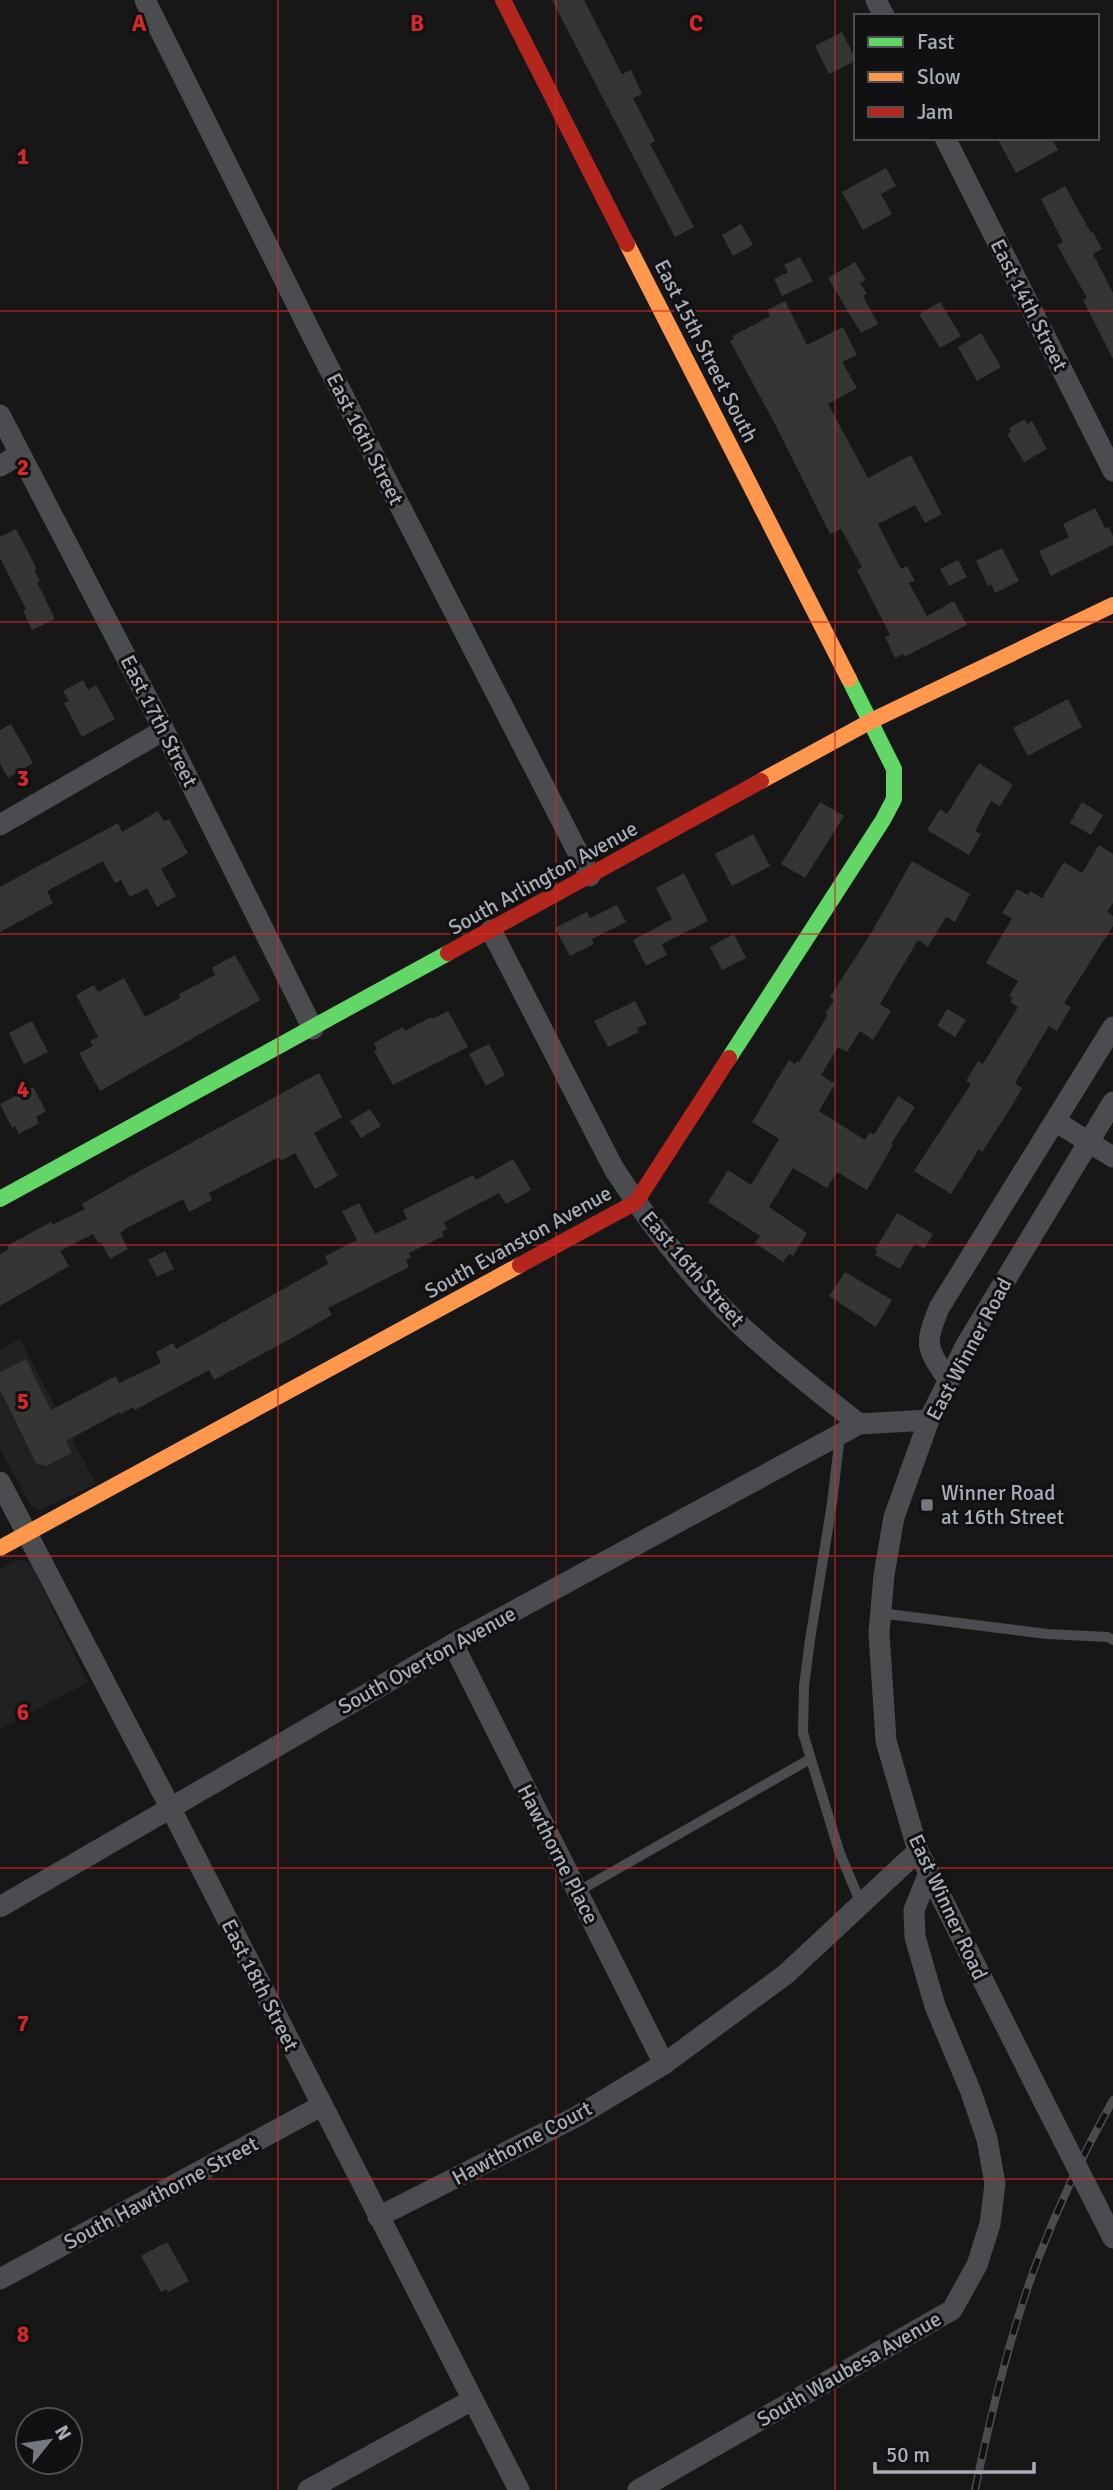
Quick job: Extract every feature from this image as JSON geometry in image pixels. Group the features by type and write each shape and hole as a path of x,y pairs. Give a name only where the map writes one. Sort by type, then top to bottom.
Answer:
{"street":[{"name":"East 16th Street","path":"145,0 314,339 590,876"},
{"name":"East 15th Street South","path":"503,0 872,721"},
{"name":"East 14th Street","path":"947,140 1113,471"},
{"name":"East 17th Street","path":"0,415 164,730 313,1029"},
{"path":"0,466 20,454"},
{"name":"South Arlington Avenue","path":"0,1199 872,721 1113,605"},
{"name":"South Evanston Avenue","path":"0,1548 636,1202 894,799 894,769 872,721"},
{"path":"0,825 164,730"},
{"name":"East 16th Street","path":"491,930 614,1169 636,1202 684,1265 739,1324 859,1424"},
{"path":"948,1381 932,1356 928,1336 939,1308 1113,1027"},
{"name":"East Winner Road","path":"1113,1102 966,1345 929,1420 894,1517 884,1575 879,1633 886,1741 918,1851 1113,2238"},
{"path":"1055,1121 1113,1157"},
{"path":"859,1424 929,1420"},
{"name":"South Overton Avenue","path":"0,1907 453,1644 859,1424"},
{"name":"East 18th Street","path":"0,1482 170,1807 519,2490"},
{"name":"Hawthorne Place","path":"453,1644 664,2064"},
{"path":"664,2064 786,1974 918,1851"},
{"name":"South Waubesa Avenue","path":"638,2490 952,2310 977,2265 990,2224 995,2184 987,2139 971,2092 935,2006 915,1937 914,1910 929,1874"},
{"name":"Hawthorne Court","path":"378,2217 576,2117 664,2064"},
{"name":"South Hawthorne Street","path":"0,2279 321,2106"},
{"path":"308,2490 472,2400"}],"lane":[{"path":"840,1435 804,1686 803,1733 839,1851 861,1904"},
{"path":"880,1613 1047,1634 1108,1637 1113,1640"},
{"path":"577,1892 810,1759"}],"shaded area":[{"path":"20,1339 96,1484 37,1511 29,1503 0,1448 0,1349"},
{"path":"25,1560 32,1567 88,1682 0,1729 0,1569 15,1561"}],"building":[{"path":"552,0 584,0 622,74 631,70 642,94 633,98 655,141 650,144 694,227 675,237"},
{"path":"842,32 854,56 853,62 829,74 815,46"},
{"path":"998,140 1052,140 1058,150 1016,173"},
{"path":"886,168 896,186 881,194 892,214 863,230 842,192"},
{"path":"1065,186 1102,249 1093,254 1113,293 1113,359 1083,300 1087,298 1057,245 1063,242 1041,199"},
{"path":"741,224 753,245 733,256 722,235"},
{"path":"800,257 813,281 782,296 774,279 788,272 784,265"},
{"path":"855,262 866,280 860,283 867,294 863,296 878,324 861,333 828,278"},
{"path":"785,301 807,345 843,327 857,355 842,362 857,388 828,404 868,478 911,455 942,514 925,523 915,505 878,524 901,569 907,566 915,581 909,583 927,616 954,601 967,625 904,657 903,654 895,658 885,637 890,635 857,570 862,567 841,529 830,534 730,341 734,339 733,336 770,316 767,310"},
{"path":"940,302 961,336 940,348 919,314"},
{"path":"981,333 1001,367 977,381 958,347"},
{"path":"1025,419 1027,424 1032,421 1047,449 1024,462 1007,434 1011,432 1009,428"},
{"path":"1095,508 1105,528 1109,527 1113,545 1051,576 1039,551 1069,537 1063,524"},
{"path":"16,529 37,569 34,570 40,581 37,582 55,619 32,630 23,611 26,609 0,558 0,537"},
{"path":"1002,548 1019,581 995,593 991,584 988,586 976,561"},
{"path":"958,560 967,577 949,586 940,569"},
{"path":"83,680 88,690 96,685 115,719 82,737 64,703 69,701 63,691"},
{"path":"1068,699 1082,727 1028,756 1013,728"},
{"path":"11,724 33,763 8,778 0,764 0,730"},
{"path":"979,763 1013,785 1000,806 991,801 975,831 981,834 969,855 927,830 940,809 947,814"},
{"path":"820,802 844,816 805,878 781,864"},
{"path":"1082,802 1103,815 1091,835 1070,823"},
{"path":"158,811 164,821 169,819 188,853 161,869 176,896 157,907 147,888 130,897 121,880 115,883 103,861 47,891 53,903 0,932 0,887 118,823 122,832"},
{"path":"753,834 770,866 732,886 715,854"},
{"path":"1099,845 1113,854 1113,903 1107,912 1113,916 1113,926 1064,1003 1071,1007 1057,1031 1049,1026 1015,1083 1022,1088 1010,1109 982,1152 979,1149 951,1194 914,1171 971,1084 966,1081 978,1061 983,1064 1018,1007 1010,1002 1013,998 1009,996 1018,981 986,963 1012,918 1002,913 1017,889 1028,895 1030,891 1042,898 1064,862 1082,873"},
{"path":"912,861 970,894 955,922 946,917 928,947 918,940 880,1004 891,1011 873,1040 860,1031 847,1052 838,1047 821,1075 835,1084 819,1111 865,1140 870,1132 874,1135 898,1096 915,1107 891,1144 893,1145 867,1190 837,1172 827,1188 793,1168 769,1207 807,1233 793,1256 789,1254 783,1262 755,1243 760,1236 708,1202 728,1170 751,1185 779,1139 752,1122 789,1060 795,1064 799,1062 828,1015 825,1014 834,1000 830,997 870,935"},
{"path":"684,873 708,921 662,944 667,955 646,966 633,940 672,919 656,888"},
{"path":"617,905 626,922 592,939 594,944 570,956 555,928 587,912 590,918"},
{"path":"734,934 746,958 722,970 710,947"},
{"path":"235,955 260,1000 100,1091 79,1053 93,1046 90,1041 98,1037 76,995 94,985 98,992 124,978 145,1017 180,998 179,994 215,975 212,968"},
{"path":"635,1001 647,1024 637,1028 639,1032 608,1047 594,1021"},
{"path":"947,1009 966,1020 955,1037 937,1026"},
{"path":"448,1011 468,1047 393,1085 374,1051 377,1050 374,1043 403,1027 405,1031"},
{"path":"32,1021 48,1052 24,1064 9,1033"},
{"path":"489,1044 505,1075 486,1086 469,1054"},
{"path":"319,1073 342,1117 314,1133 338,1176 315,1189 295,1153 281,1161 279,1157 209,1193 212,1200 189,1212 183,1199 123,1230 120,1233 128,1249 110,1259 101,1242 99,1244 93,1234 60,1251 69,1266 0,1306 0,1254 9,1249 7,1246 51,1222 52,1225 85,1209 82,1204 125,1179"},
{"path":"33,1087 46,1111 36,1117 39,1123 19,1134 15,1126 12,1128 0,1104"},
{"path":"370,1109 381,1126 361,1138 350,1121"},
{"path":"513,1159 531,1190 506,1204 499,1193 444,1222 447,1229 442,1232 444,1236 409,1253 411,1258 406,1260 409,1267 328,1308 332,1315 290,1339 214,1380 209,1370 135,1410 133,1407 121,1414 120,1412 66,1441 72,1453 46,1466 36,1463 0,1390 0,1372 26,1359 51,1410 116,1376 119,1383 161,1363 156,1352 173,1343 176,1349 328,1264 325,1256 357,1240 342,1211 359,1203 375,1234 407,1219 403,1210 473,1175 476,1180"},
{"path":"897,1213 933,1234 924,1249 915,1243 900,1269 875,1255 878,1251 875,1250"},
{"path":"165,1251 174,1269 157,1277 148,1260"},
{"path":"845,1272 892,1300 876,1327 829,1296"},
{"path":"167,2242 189,2281 168,2292 166,2289 161,2292 141,2256"}],"railway":[{"path":"975,2490 1002,2373 1028,2287 1064,2198 1113,2100"}],"traffic: fast":[{"path":"729,1058 894,799 894,769 849,679"},
{"path":"0,1199 448,953"}],"traffic: slow":[{"path":"627,244 849,679"},
{"path":"761,781 871,721 1113,605"},
{"path":"0,1548 520,1265"}],"traffic: jam":[{"path":"503,0 627,244"},
{"path":"448,953 761,781"},
{"path":"520,1265 636,1202 729,1058"}],"place":[{"name":"Winner Road at 16th Street","path":"927,1505"}]}
